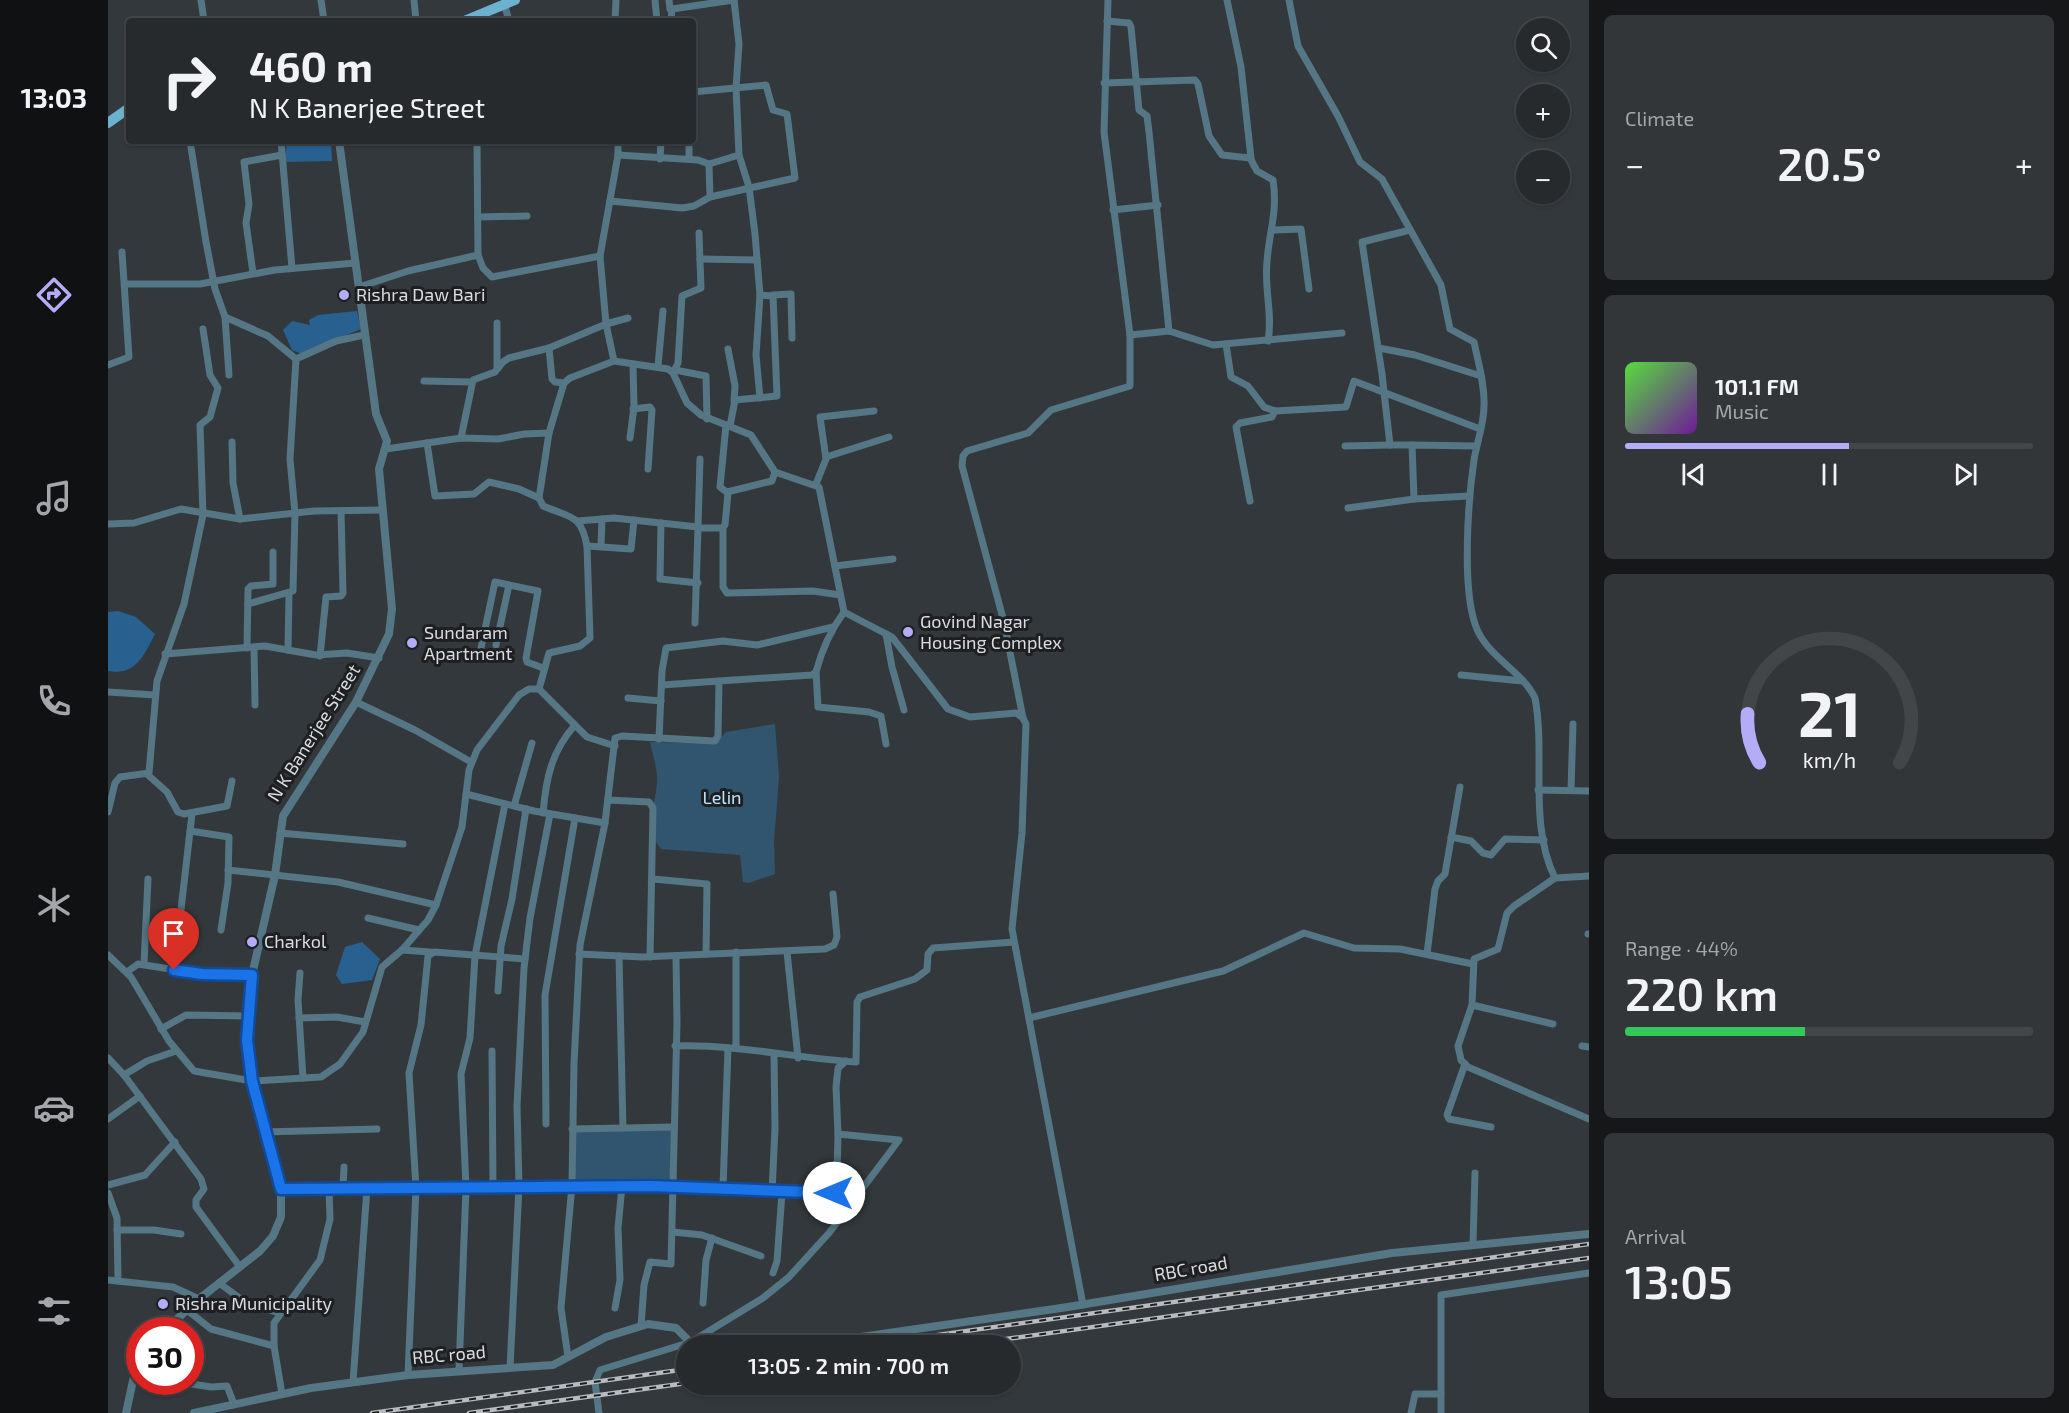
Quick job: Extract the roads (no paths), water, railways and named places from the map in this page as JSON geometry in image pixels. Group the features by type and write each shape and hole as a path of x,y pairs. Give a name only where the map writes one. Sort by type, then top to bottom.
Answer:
{"main road":[{"path":"471,18 508,1"},
{"path":"108,123 126,110"}],"street":[{"path":"201,0 204,18"},
{"path":"321,0 324,18"},
{"path":"414,0 416,18"},
{"path":"615,18 616,0"},
{"path":"655,0 657,18"},
{"path":"669,0 671,18"},
{"path":"670,9 734,0 739,48 736,88 739,155 749,187 760,295 756,355 760,398"},
{"path":"1083,1305 1012,929 1022,833 1026,724 1004,622 962,466 963,456 967,451 1028,432 1051,410 1130,386 1130,335 1104,132 1108,0"},
{"path":"1227,0 1240,67 1251,158 1257,171 1273,180 1275,199 1273,230 1266,265 1271,319 1268,341"},
{"path":"1289,0 1298,46 1338,116 1360,162 1382,179 1441,285 1450,329 1473,341 1485,402 1469,496 1469,588 1475,627 1501,662 1533,692 1537,707 1538,790 1547,862 1555,878"},
{"path":"508,1 509,18"},
{"path":"1107,21 1131,26 1140,112 1147,116 1158,205 1169,331"},
{"path":"1104,84 1195,80 1209,136 1222,155 1251,158"},
{"path":"610,201 682,208 699,204 710,197 793,178 796,174 787,113 773,110 766,86 696,92"},
{"path":"190,144 213,281 225,317 229,375"},
{"path":"281,144 292,268"},
{"name":"N K Banerjee Street","path":"179,1317 240,1267 273,1236 281,1217 281,1189 252,1081 247,1040 252,975 275,875 280,833 286,808 356,702 389,634 392,609 379,469 387,439 376,414 339,144"},
{"path":"477,144 478,255 483,268 492,278 600,256"},
{"path":"614,361 606,324 600,256 618,144"},
{"path":"660,159 661,144"},
{"path":"689,144 689,159"},
{"path":"253,273 246,223 249,204 244,163 282,155"},
{"path":"618,155 689,159 709,164 739,155"},
{"path":"709,164 710,197"},
{"path":"1113,210 1158,205"},
{"path":"478,217 527,216"},
{"path":"1273,230 1302,230 1309,289"},
{"path":"1390,445 1379,348 1362,242 1410,230"},
{"path":"699,233 700,289 682,296 678,359 674,371 687,403 706,419 753,437 775,472 816,484 821,490 844,612 886,634 906,652 948,709 970,717 1016,713 1023,718"},
{"path":"108,365 129,357 126,284 122,252"},
{"path":"358,287 408,271 478,255"},
{"path":"699,259 757,260"},
{"path":"126,284 200,284 253,273 355,263"},
{"path":"760,295 791,295 792,338"},
{"path":"734,401 777,396 772,295"},
{"path":"658,366 663,311"},
{"path":"225,317 268,336 296,359"},
{"path":"424,381 471,382 497,368 509,358 549,348 606,324 628,318"},
{"path":"497,323 497,368"},
{"path":"148,775 155,695 165,654 184,604 203,515 200,425 210,417 218,388 210,375 203,329"},
{"path":"1130,335 1169,331 1211,345 1342,333"},
{"path":"296,359 336,341 364,335"},
{"path":"1226,344 1231,377 1248,386 1263,407 1275,411 1346,407 1354,381 1480,429"},
{"path":"549,348 552,379 555,382 564,383"},
{"path":"1379,348 1415,355 1480,376"},
{"path":"728,349 735,386 720,487 727,492 772,481 775,472"},
{"path":"248,604 289,593 293,589 295,513 290,459 296,359"},
{"path":"538,498 549,433 564,383 570,378 614,361 658,366 706,376 706,419"},
{"path":"630,438 633,409 633,364"},
{"path":"462,438 471,382"},
{"path":"633,409 650,407 652,410 648,469"},
{"path":"816,484 826,457 820,417 874,411"},
{"path":"1250,501 1236,427 1240,423 1272,417 1275,411"},
{"path":"386,449 462,438 498,439 524,434 549,433"},
{"path":"826,457 889,437"},
{"path":"232,442 233,483 240,519"},
{"path":"427,443 435,496 474,494 489,482 519,489 538,498 543,506 578,520 634,520 699,528 723,528"},
{"path":"1412,445 1414,499"},
{"path":"1345,446 1476,446"},
{"path":"695,622 698,583 700,459"},
{"path":"727,492 723,528 723,587 727,593 813,591 840,595"},
{"path":"1348,508 1414,499 1469,496"},
{"path":"108,524 131,524 176,510 194,510 203,515 240,519 295,513 382,510"},
{"path":"320,656 326,597 341,596 343,593 341,511"},
{"path":"601,546 602,519"},
{"path":"539,689 549,652 580,646 590,638 586,546 583,527 578,520"},
{"path":"586,546 632,548 634,520"},
{"path":"661,524 660,579 698,583"},
{"path":"255,705 248,604 250,586 273,584 273,552"},
{"path":"835,566 893,559"},
{"path":"481,648 494,583 538,592 526,658 527,662 543,668"},
{"path":"496,645 509,585"},
{"path":"288,650 289,593"},
{"path":"844,612 832,627 822,649 816,672 818,707 869,712 881,716 886,744"},
{"path":"659,739 666,648 723,640 757,645 832,627"},
{"path":"886,634 904,710"},
{"path":"165,654 268,646 320,656 347,653 379,658"},
{"path":"662,685 804,677 816,672"},
{"path":"1461,675 1522,681"},
{"path":"568,1357 561,1308 572,1185 579,954 605,823 617,736 715,741 718,736 719,681"},
{"path":"108,955 127,972 176,1052 194,1071 252,1081 324,1076 340,1065 360,1038 381,970 419,930 436,905 462,827 471,762 481,744 519,695 529,688 539,689 591,740 615,746"},
{"path":"108,692 155,695"},
{"path":"628,698 661,700"},
{"path":"356,702 415,730 471,762"},
{"path":"1571,790 1573,724"},
{"path":"510,1368 519,1186 518,1106 525,959 547,814 545,785 552,760 562,740 575,725"},
{"path":"514,806 532,743"},
{"path":"108,812 112,782 124,776 148,775 162,787 178,812 192,814 227,806 232,781"},
{"path":"1427,954 1435,889 1438,881 1445,874 1460,787"},
{"path":"1538,790 1589,791"},
{"path":"466,794 547,814 605,823"},
{"path":"608,800 649,802 652,805 653,879 650,957"},
{"path":"459,1370 466,1188 461,1074 470,1038 475,956 505,804"},
{"path":"498,991 500,958 526,809"},
{"path":"174,970 192,814"},
{"path":"546,1124 545,995 575,818"},
{"path":"190,831 229,837 228,870 221,930"},
{"path":"280,833 403,844"},
{"path":"1451,837 1472,841 1483,853 1491,855 1505,839 1544,840"},
{"path":"228,870 361,886 436,905"},
{"path":"1589,876 1555,878 1514,906 1508,913 1498,949 1493,953 1478,957 1473,964 1472,1005 1458,1046 1461,1060 1465,1064 1589,1119"},
{"path":"144,964 148,879"},
{"path":"653,879 707,884 706,954"},
{"path":"579,954 650,957 825,949 834,945 837,937 832,894"},
{"path":"368,918 419,930"},
{"path":"1029,1018 1223,971 1304,933 1354,948 1400,950 1473,964"},
{"path":"675,1046 732,1048 798,1058 855,1062 857,1002 860,997 915,979 927,970 928,954 933,948 1014,942"},
{"path":"402,950 525,959"},
{"path":"408,1375 416,1188 410,1073 421,1025 430,952"},
{"path":"723,1188 736,952"},
{"path":"788,952 798,1058"},
{"path":"620,956 623,1128"},
{"path":"641,1326 644,1285 650,1262 671,1264 676,956"},
{"path":"127,972 132,966 144,964 202,974 252,975"},
{"path":"300,973 299,1018 303,1078"},
{"path":"1472,1005 1553,1024"},
{"path":"161,1029 186,1015 249,1016"},
{"path":"299,1018 337,1017 366,1022"},
{"path":"492,1051 493,1187"},
{"path":"124,1075 147,1061 176,1052"},
{"path":"772,1192 775,1128 774,1053"},
{"path":"108,1058 124,1075 175,1142 203,1184 204,1189 195,1202 198,1211 240,1267"},
{"path":"281,1189 572,1185 673,1186 834,1193 837,1176 838,1134 836,1087 838,1068 846,1061"},
{"path":"1465,1064 1447,1115 1449,1119 1491,1127"},
{"path":"108,1119 140,1096"},
{"path":"572,1128 674,1127"},
{"path":"264,1132 377,1129"},
{"path":"707,1335 763,1298 789,1277 829,1233 899,1140 838,1134"},
{"path":"108,1185 146,1175 175,1142"},
{"path":"343,1188 344,1167"},
{"path":"1473,1245 1475,1173"},
{"path":"615,1308 620,1280 618,1228 622,1186"},
{"path":"282,1394 274,1346 274,1323 279,1313 320,1260 330,1219 329,1188"},
{"path":"353,1382 367,1188"},
{"path":"773,1273 777,1261 782,1192"},
{"path":"108,1193 117,1218 118,1281"},
{"path":"117,1230 154,1230 181,1234"},
{"path":"673,1232 702,1235 761,1256"},
{"name":"RBC road","path":"875,1335 1083,1305 1392,1253 1589,1234"},
{"path":"703,1303 706,1260 712,1238"},
{"path":"1441,1413 1442,1296 1589,1273"},
{"path":"108,1280 173,1287 199,1299"},
{"path":"219,1283 245,1302 279,1313"},
{"path":"187,1310 210,1329 274,1346"},
{"name":"RBC road","path":"194,1413 282,1394 353,1382 459,1370 553,1365 606,1337 648,1324 676,1328 683,1335"},
{"path":"599,1413 595,1382 600,1370 676,1349"},
{"path":"204,1385 227,1386 234,1404"},
{"path":"1411,1413 1415,1394 1441,1394"},
{"path":"126,1413 131,1395"}],"railway":[{"path":"938,1335 1589,1244"},
{"path":"1021,1337 1589,1258"},
{"path":"372,1413 676,1371"},
{"path":"469,1413 676,1385"}],"place":[{"name":"Rishra Daw Bari","path":"344,295"},
{"name":"Govind Nagar Housing Complex","path":"908,632"},
{"name":"Sundaram Apartment","path":"412,643"},
{"name":"Charkol","path":"252,942"},
{"name":"Rishra Municipality","path":"163,1304"}],"park label":[{"name":"Lelin","path":"722,798"}]}
